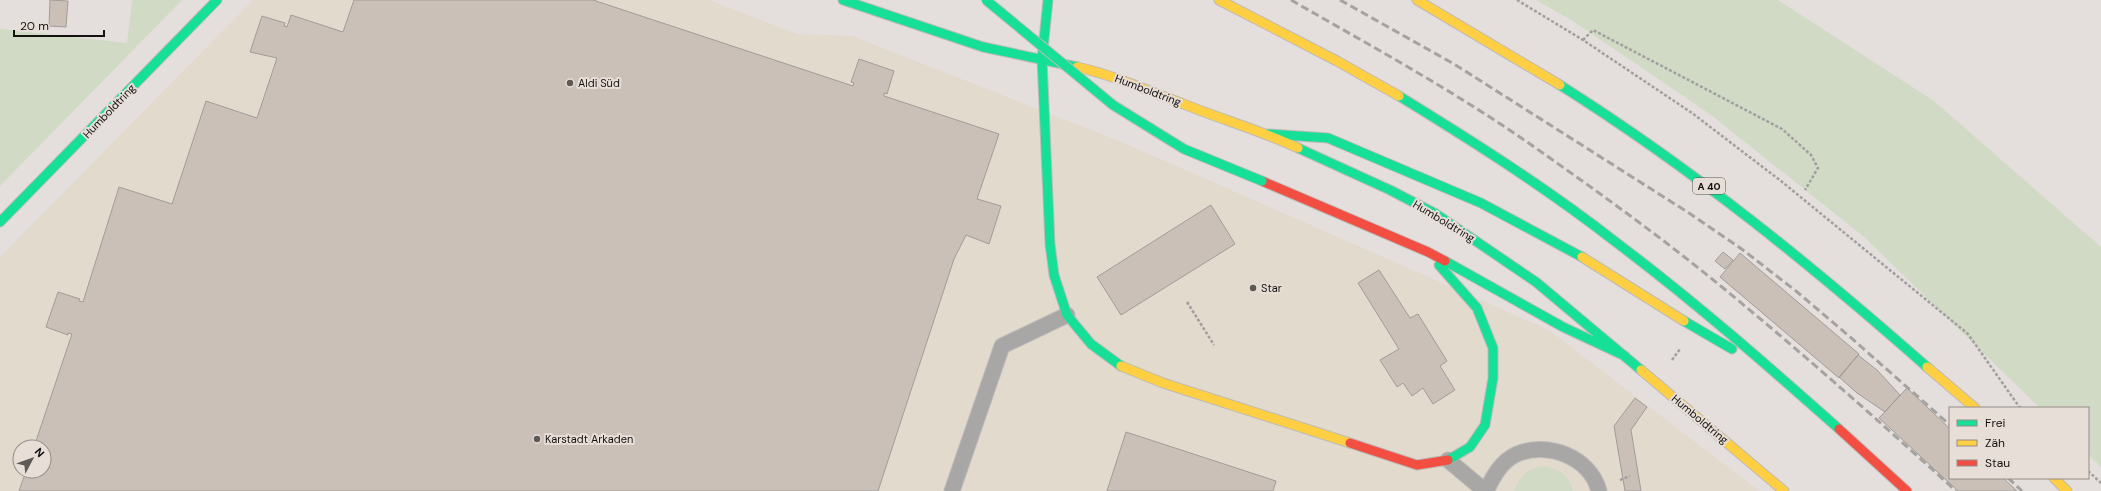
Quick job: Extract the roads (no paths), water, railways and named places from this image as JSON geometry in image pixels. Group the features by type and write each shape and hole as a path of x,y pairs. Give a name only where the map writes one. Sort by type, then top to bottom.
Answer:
{"main road":[{"name":"Humboldtring","path":"0,222 217,0"},
{"name":"Humboldtring","path":"843,0 983,47 1104,73 1182,104 1268,134 1390,190 1436,214 1536,282 1784,491"},
{"path":"986,0 1113,105 1184,149 1428,252 1563,327 1625,356"},
{"path":"1048,0 1042,59 1050,244 1054,275 1067,315 1091,344 1117,364 1163,383 1417,465 1448,460 1470,447 1485,425 1493,378 1493,348 1477,308 1428,252"},
{"path":"1219,0 1338,62 1423,111 1512,168 1597,228 1669,283 1784,380 1907,491"},
{"name":"A 40","path":"1417,0 1475,32 1556,82 1660,150 1815,269 1974,407"},
{"path":"1268,134 1328,138 1481,203 1574,252 1652,303 1784,380"},
{"path":"2055,479 2067,491"}],"lane":[{"path":"952,491 1002,346 1067,315"},
{"path":"1448,460 1485,491 1497,470 1517,454 1541,448 1565,453 1586,467 1599,491"}],"railway":[{"path":"1291,0 1412,69 1501,124 1625,212 1717,283 1778,334 1956,491"},
{"path":"1340,0 1454,64 1689,213 1743,250 1796,291 1949,424"},
{"path":"2009,479 2022,491"}],"place":[{"name":"Aldi Süd","path":"570,83"},
{"name":"Star","path":"1253,288"},
{"name":"Karstadt Arkaden","path":"537,439"}]}
